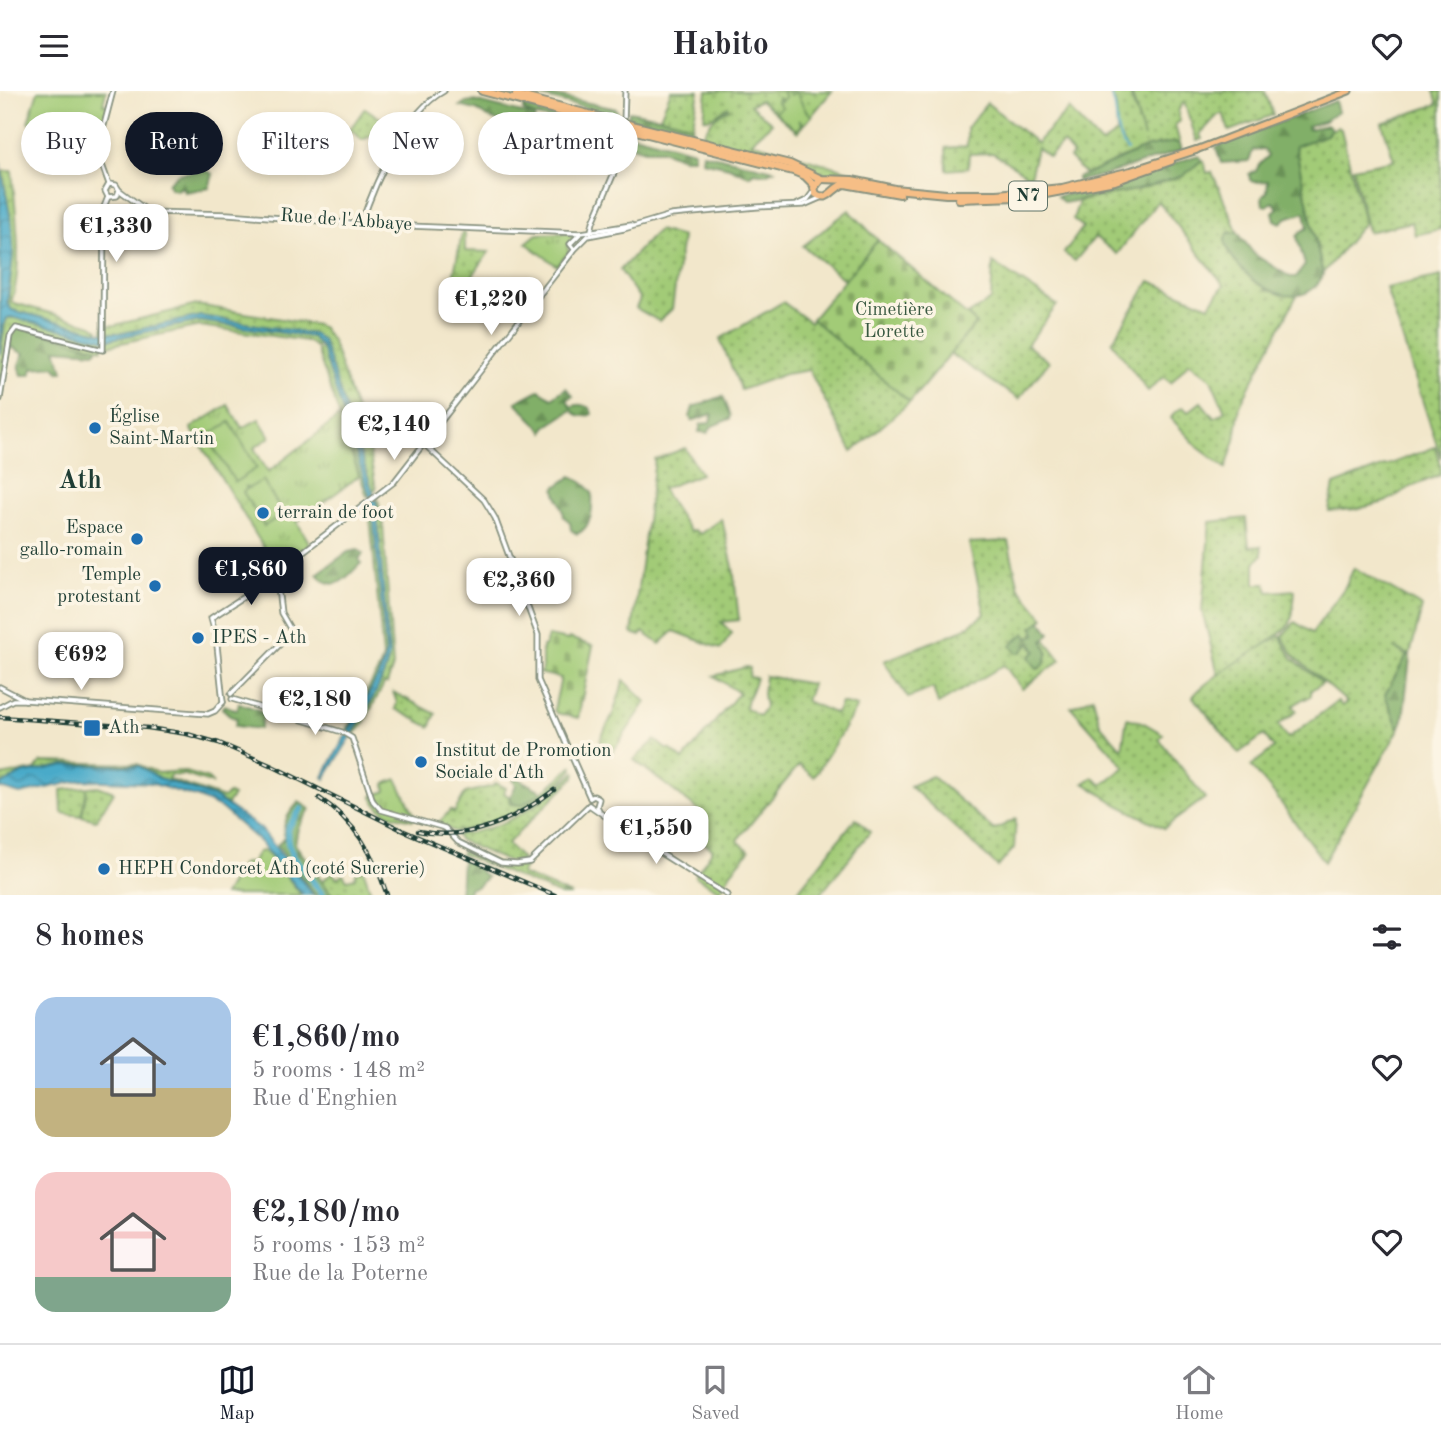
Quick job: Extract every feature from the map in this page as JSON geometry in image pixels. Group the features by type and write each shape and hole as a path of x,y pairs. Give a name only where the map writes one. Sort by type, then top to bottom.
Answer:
{"highway":[{"path":"482,91 569,112"},
{"path":"499,91 575,112"},
{"path":"638,129 793,171 805,176 822,197 828,196 832,191 829,180 790,165 713,148"},
{"name":"N7","path":"829,180 852,180 895,189 946,194 1020,193 1099,180 1196,150"},
{"name":"N7","path":"832,191 845,184 891,193 949,198 996,199 1050,194 1139,174 1196,150"},
{"path":"814,188 821,179"}],"main road":[{"name":"N7","path":"1196,150 1349,91"}],"street":[{"path":"110,184 101,162 99,148 113,91"},
{"path":"361,224 387,161 419,113 439,91"},
{"path":"435,96 444,91"},
{"path":"223,702 216,636 211,618 245,596 394,482 424,444 589,233 623,152 625,91"},
{"path":"108,197 117,196 119,190 116,185 110,184"},
{"path":"1,396 10,336 16,328 103,348 104,207 108,197 106,191 110,184"},
{"path":"796,204 807,200 814,188"},
{"name":"Rue de l'Abbaye","path":"119,190 149,212 581,233 679,214 804,205 822,197"},
{"path":"575,249 570,244 581,233"},
{"path":"424,444 484,500 495,518 538,635 538,680 590,798 590,806"},
{"path":"223,702 228,703 292,632 286,625 280,608 276,570"},
{"path":"0,687 25,701"},
{"path":"5,705 8,698 6,691"},
{"path":"223,693 228,692 232,696 345,734 354,740 377,808 389,814 445,828 458,842 501,863 517,865 530,862 590,806 597,806"},
{"path":"0,708 13,700 208,714 223,702"},
{"path":"590,798 597,798 601,813"},
{"path":"590,806 727,895"}],"green space":[{"path":"38,91 106,91 103,104 109,106 107,112 31,112"},
{"path":"519,91 538,92 616,109 618,112 601,112"},
{"path":"671,91 699,91 692,129 690,126 659,119"},
{"path":"707,91 832,91 798,132 760,100 750,105 772,123 751,142 842,169 854,174 853,178 818,176 792,161 702,137 712,120 729,109 728,107 709,119 704,118"},
{"path":"782,91 787,91 790,95 796,92 806,111 812,116 805,124 799,120 802,124 796,130 775,112 782,107 777,102 778,98 781,101 785,97"},
{"path":"1110,91 1129,91 1144,138 1131,91 1265,91 1273,115 1229,131 1223,113 1200,134 1202,139 1197,141 1184,102 1178,111 1180,121 1175,125 1180,144 1159,144 1086,175 1069,158 1073,154 1063,143 1049,157 1037,148 1030,177 993,153 969,154 968,168 947,170 946,148 967,146 967,128 987,103 1038,144 1069,109 1101,144 1117,133 1116,107"},
{"path":"1434,91 1441,91 1441,229 1415,235 1412,222 1368,232 1353,168 1394,160 1382,123 1438,104"},
{"path":"474,101 518,112 480,112 460,106"},
{"path":"1335,101 1338,112 1324,121 1307,126 1308,129 1327,125 1331,128 1327,135 1295,146 1323,275 1313,289 1299,295 1284,295 1254,280 1231,255 1225,241 1228,233 1238,233 1254,254 1290,277 1296,277 1305,265 1297,237 1308,228 1305,212 1286,218 1281,223 1275,220 1273,212 1278,208 1273,202 1267,206 1263,205 1262,197 1267,192 1268,181 1253,182 1249,174 1256,171 1268,156 1264,149 1253,150 1249,161 1221,163 1216,147"},
{"path":"524,106 546,112 527,112 523,110"},
{"path":"365,108 371,112 368,112 368,138 362,140 354,133 354,123"},
{"path":"638,113 691,126 689,134 638,121"},
{"path":"1338,127 1341,129 1364,223 1323,273 1295,146 1327,135"},
{"path":"638,136 694,151 693,158 683,158 662,150 638,148"},
{"path":"1175,142 1180,144 1182,150 1105,175 1077,181 1077,177 1147,147"},
{"path":"703,153 774,170 765,174 754,172 749,176 729,167 702,161"},
{"path":"1195,156 1202,160 1183,176 1136,190 1064,203 1057,196 1127,181"},
{"path":"1199,160 1203,160 1207,173 1212,172 1238,233 1230,232 1266,290 1297,295 1240,405 1235,440 1226,468 1199,448 1171,418 1183,407 1188,412 1201,402 1214,418 1225,411 1211,379 1189,362 1171,383 1163,377 1148,391 1112,342 1150,281 1209,306 1224,285 1158,201 1117,254 1095,237 1075,261 1064,253 1083,227 1073,219 1079,201 1136,190 1183,176"},
{"path":"3,171 12,171 16,219 17,273 11,302 92,325 98,332 12,310 8,306 13,248"},
{"path":"177,175 213,175 209,188 184,192 183,187 176,190 170,188 168,183"},
{"path":"849,210 878,240 845,280 803,246"},
{"path":"658,230 682,237 672,309 659,321 636,308 640,299 620,270"},
{"path":"462,233 465,233 465,251 489,252 471,278 453,278"},
{"path":"537,234 575,234 567,246 569,252 557,266 526,243"},
{"name":"Cimetière Lorette","path":"878,240 976,323 910,402 812,319"},
{"path":"993,263 1057,305 1027,345 1049,362 1019,399 950,354 976,323 968,315 991,300"},
{"path":"1441,276 1441,458 1386,288"},
{"path":"783,302 810,322 812,319 910,402 852,452 809,370 785,374 741,390 720,339"},
{"path":"197,305 323,328 332,341 368,445 376,489 367,496 317,350 324,346 314,334 201,316 123,333 103,333 103,326"},
{"path":"7,318 103,339 103,349 21,327 13,330 0,399 0,368"},
{"path":"200,321 312,337 319,343 316,347 301,340 200,326 107,346 106,340"},
{"path":"21,327 97,349 94,352 56,349 63,371 60,372 54,366 33,368 30,375 22,375 20,364 24,354 9,346 11,333"},
{"path":"566,388 573,396 567,400 571,407 585,406 590,408 592,414 581,416 572,410 546,427 544,432 516,402 539,390 552,398"},
{"path":"723,396 730,419 712,426 708,433 699,432 701,424 709,423 713,415 692,421 690,417 693,407"},
{"path":"228,405 242,428 259,419 270,437 254,448 268,472 339,417 359,476 297,522 310,544 281,565 273,563 191,428"},
{"path":"230,422 257,468 235,482 207,436"},
{"path":"1435,447 1441,468 1440,475 1385,502 1357,509 1329,511 1334,485"},
{"path":"685,448 701,474 662,489 690,532 694,530 700,534 721,519 723,524 733,567 739,620 721,622 732,633 721,649 674,631 660,644 643,632 641,636 632,633 655,460"},
{"path":"572,476 586,485 592,493 589,522 577,534 571,530 570,522 564,517 555,490"},
{"path":"263,480 283,514 264,526 243,492 246,487"},
{"path":"378,499 383,525 393,666 387,684 384,684 362,726 354,735 352,734 385,671 389,656 376,501"},
{"path":"372,503 386,656 373,689 349,733 346,731 383,657 369,506"},
{"path":"1246,518 1249,547 1261,546 1262,555 1255,563 1255,584 1266,584 1268,592 1295,590 1292,615 1286,628 1218,674 1202,610 1210,522"},
{"path":"1008,541 1019,588 1044,618 1033,627 1036,633 1028,639 1025,634 1011,645 1021,652 1030,643 1036,651 1038,669 1044,638 1061,660 1022,689 1004,665 938,704 933,688 908,698 884,661 962,630 985,614 969,543"},
{"path":"358,550 363,553 359,560 361,563 340,582 329,583 317,574 348,552"},
{"path":"1354,568 1422,607 1410,655 1394,648 1407,655 1385,695 1399,729 1324,862 1251,766 1274,748 1264,735 1239,753 1193,697 1219,674 1280,636 1292,658 1323,683 1311,690 1311,696 1293,706 1297,711 1278,725 1288,738 1338,701 1342,706 1347,702 1294,656 1282,636 1295,622 1312,633 1345,587"},
{"path":"1041,621 1050,633 1043,641 1048,652 1044,665 1037,669 1029,657 1036,651 1030,643 1020,653 1016,653 1011,645 1025,633 1028,638 1036,634 1032,627"},
{"path":"548,636 569,638 593,646 578,718 556,713 554,709 561,678 539,673 542,671 542,646 545,646"},
{"path":"1407,655 1410,657 1403,719 1399,729 1385,695"},
{"path":"750,668 749,677 756,678 745,707 759,716 765,707 765,676 812,684 806,701 836,714 841,703 857,707 814,777 799,765 737,840 749,851 731,872 720,891 695,876 713,849 687,831 702,813 634,760 655,740 683,760 739,693 714,676"},
{"path":"624,680 646,702 612,753 600,740 613,714"},
{"path":"393,692 436,714 430,727 395,709 397,703"},
{"path":"1093,697 1100,724 1122,749 1127,718 1142,722 1163,734 1159,739 1205,798 1164,828 1118,805 1084,783 1093,777 1101,785 1125,767 1071,707"},
{"path":"239,703 264,712 260,729 235,726 237,718 222,708 224,705 237,710"},
{"path":"41,762 137,764 158,773 183,771 208,779 213,784 182,774 170,775 168,779 223,798 229,794 233,796 227,804 159,778 139,766 65,765 21,774 0,785 0,776 35,770"},
{"path":"572,766 573,769 562,780 539,799 498,820 459,831 453,831 438,823 451,810 454,813 465,793 496,783 506,788 504,793 522,805 550,786"},
{"path":"575,772 576,775 507,844 523,860 504,860 459,840 456,835 506,822 549,795"},
{"path":"932,776 994,830 1016,819 1014,848 998,867 910,786"},
{"path":"517,778 543,792 522,805 510,804 509,799 516,785 513,781"},
{"path":"397,779 416,818 413,820 383,811 372,796 386,791 385,784"},
{"path":"98,786 114,792 96,820 82,816 87,789 81,816 62,813 61,790"},
{"path":"299,802 310,809 298,828 295,844 332,895 315,895 277,845 284,839 287,819"},
{"path":"856,818 870,832 820,895 795,895"},
{"path":"465,848 504,866 526,866 521,874 571,895 561,895 461,854"},
{"path":"264,851 301,895 224,895 242,864 252,862 258,852"},
{"path":"462,860 479,867 478,870 487,877 476,887 469,888 468,895 460,895"},
{"path":"363,869 372,895 332,895 322,881 333,872 336,878 343,874 347,880 355,878 356,873"}],"water":[{"path":"0,161 13,237 7,303 12,310 103,333 123,333 201,316 314,334 323,341 376,501 389,656 371,701 325,779 323,777 381,671 386,652 372,503 322,348 312,337 200,321 106,340 11,317 7,318 3,326 0,354"},
{"path":"65,765 139,766 159,778 216,798 261,829 313,895 303,895 260,842 221,808 199,798 150,783 82,780 20,794 0,788 0,785 21,774"}],"waterway":[{"path":"1109,91 1115,106 1119,136 1127,150"},
{"path":"301,809 287,829 288,843 293,856 323,895"}],"railway":[{"path":"0,717 148,728 187,734 219,743 404,831 555,895"},
{"path":"418,831 455,833 490,826 523,811 554,790"},
{"path":"319,798 332,807 362,841 370,853 387,895"}],"place":[{"name":"Église Saint-Martin","path":"95,428"},
{"name":"terrain de foot","path":"263,513"},
{"name":"Espace gallo-romain","path":"137,539"},
{"name":"Temple protestant","path":"155,586"},
{"name":"IPES - Ath","path":"198,638"},
{"name":"Ath","path":"92,728"},
{"name":"Institut de Promotion Sociale d'Ath","path":"421,762"},
{"name":"HEPH Condorcet Ath (coté Sucrerie)","path":"104,869"}],"district":[{"name":"Ath","path":"80,481"}]}
